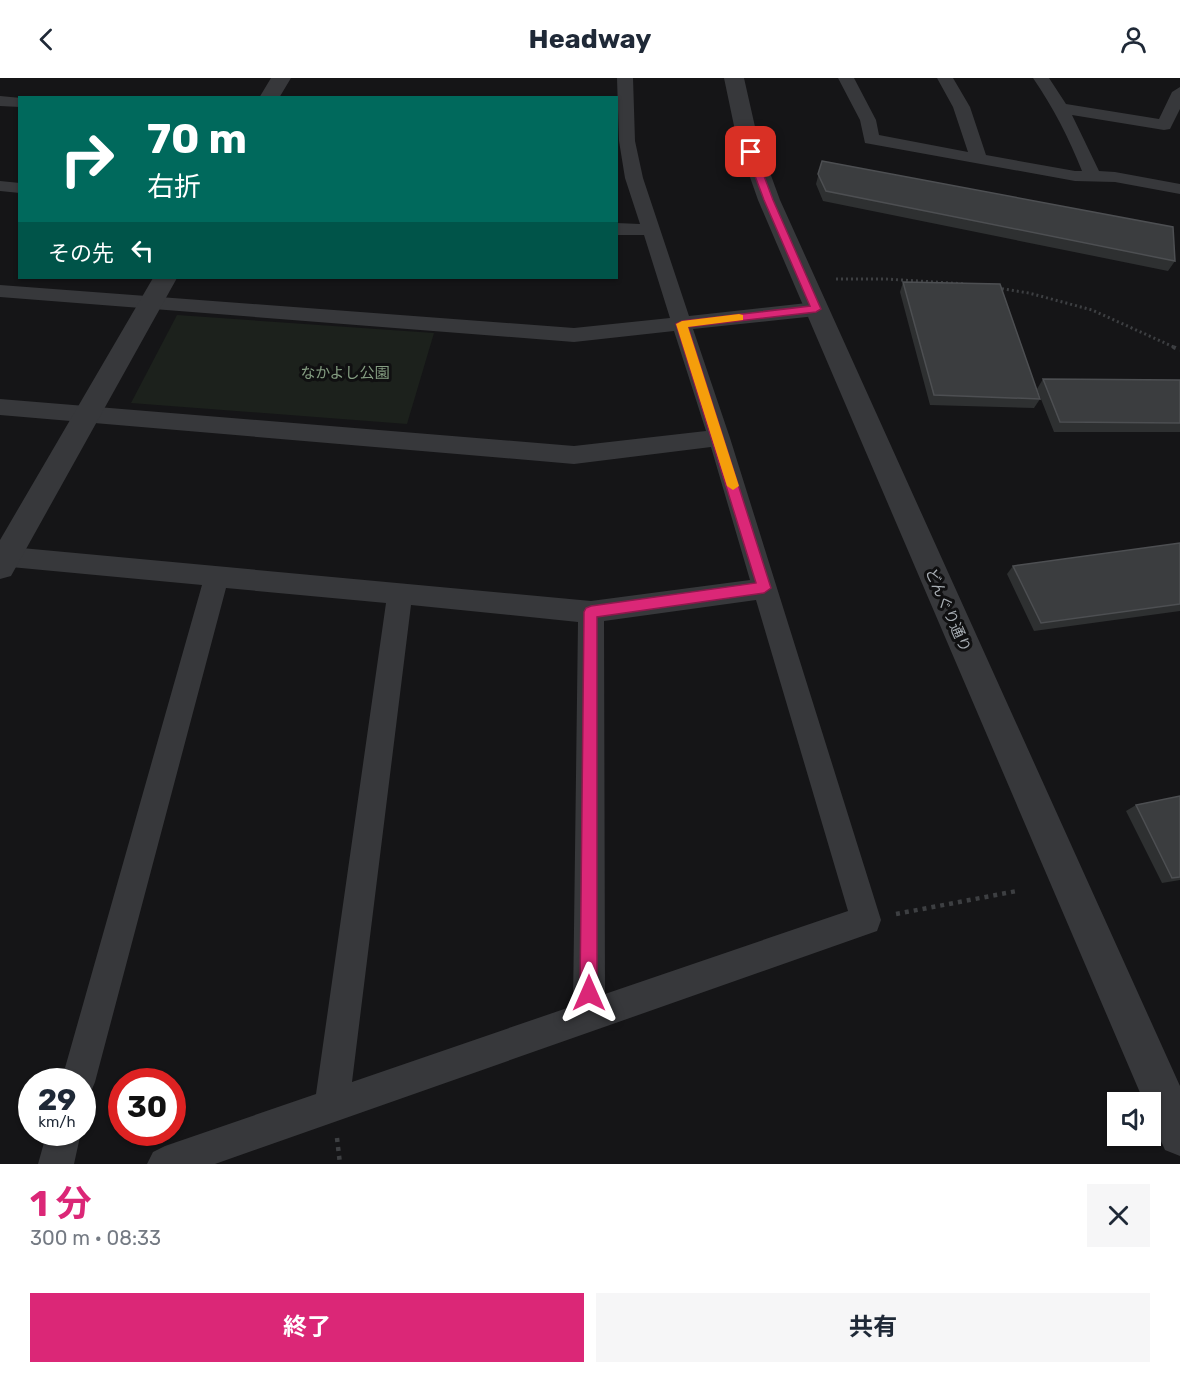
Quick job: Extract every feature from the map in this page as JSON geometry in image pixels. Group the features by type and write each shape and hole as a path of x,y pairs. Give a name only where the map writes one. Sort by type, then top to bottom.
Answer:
{"street":[{"path":"270,96 281,78"},
{"path":"165,1164 866,920 719,438 622,141 625,78"},
{"name":"どんぐり通り","path":"734,78 740,115 768,200 1180,1135"},
{"path":"846,78 868,120 871,139 1075,176 1114,177 1180,189"},
{"path":"945,78 956,93 970,123 979,159"},
{"path":"1041,78 1062,108 1082,148 1093,177"},
{"path":"1062,108 1164,125 1180,92"},
{"path":"0,101 18,102"},
{"path":"0,186 18,188"},
{"path":"618,229 651,230"},
{"path":"164,279 2,560 218,576 591,612 764,588"},
{"path":"0,291 574,335 816,309"},
{"path":"0,407 574,455 719,438"},
{"path":"82,1068 218,576"},
{"path":"332,1105 400,593"},
{"path":"589,1017 591,612"},
{"path":"56,1164 60,1146"}],"path":[{"path":"836,279 886,279 977,286"},
{"path":"987,287 1029,293 1092,309 1180,350"},
{"path":"866,920 1017,891"}],"green space":[{"name":"なかよし公園","path":"177,315 434,333 407,424 131,403"}],"building":[{"path":"822,161 1173,227 1175,261 826,191 818,174"},
{"path":"903,282 1000,284 1040,399 934,395"},
{"path":"1043,379 1180,380 1180,423 1060,422"},
{"path":"1180,543 1180,604 1041,623 1013,566"},
{"path":"1180,796 1180,877 1172,878 1136,805"}],"slow traffic":[{"path":"733,486 682,324 739,318"}],"route":[{"path":"589,993 591,612 764,588 682,324 816,309 768,200 751,152"}]}
